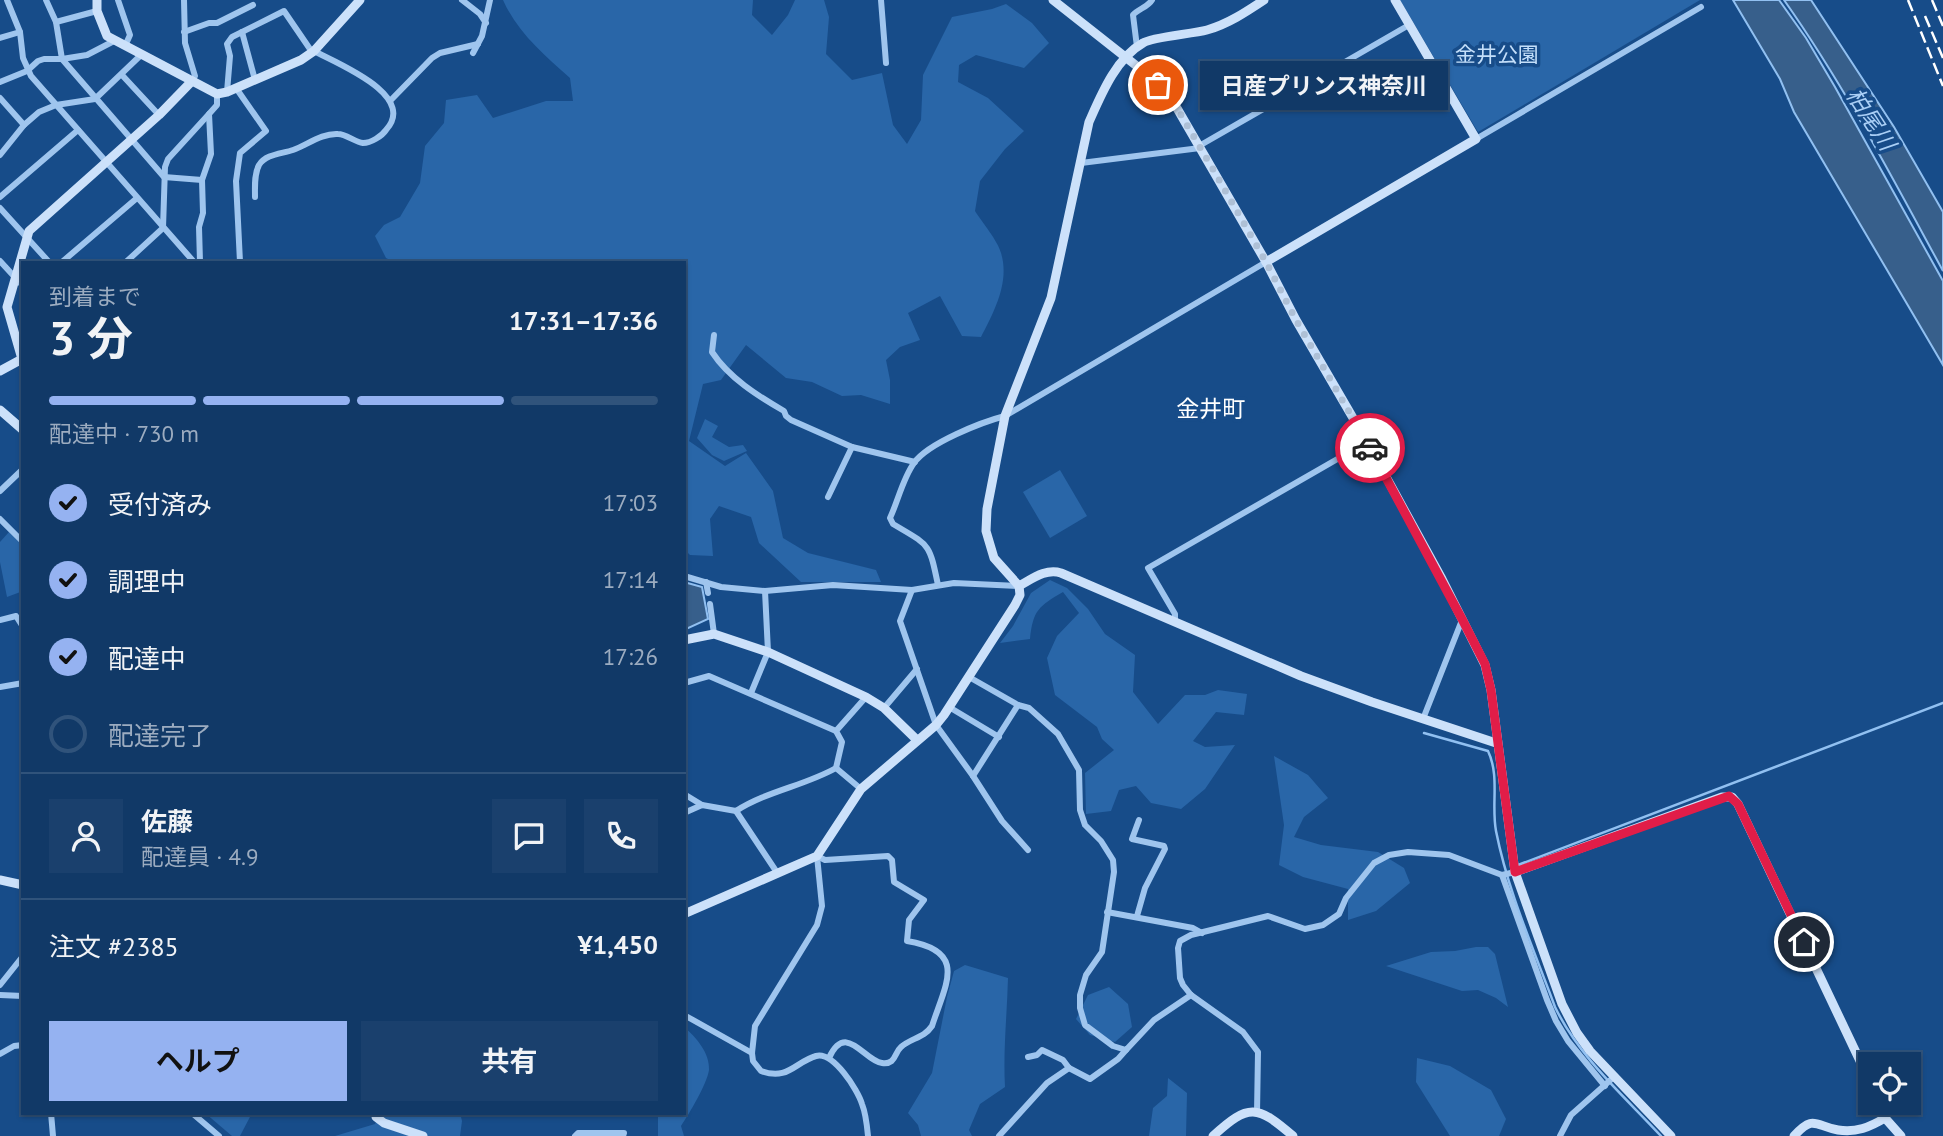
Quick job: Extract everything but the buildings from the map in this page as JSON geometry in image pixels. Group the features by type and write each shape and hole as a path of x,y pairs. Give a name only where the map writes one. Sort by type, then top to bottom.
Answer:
{"street":[{"path":"8,0 20,32 27,71 189,261"},
{"path":"46,0 56,22 62,59 95,99 164,177 202,180"},
{"path":"97,0 97,11 107,36 192,81 227,91 265,131 240,153 236,181 240,261"},
{"path":"118,0 130,34 125,46"},
{"path":"21,352 7,307 26,237 29,231 159,115 192,81 195,76 185,43 184,0"},
{"path":"126,261 163,228 164,177 168,159 227,91 301,60 313,52 360,0"},
{"path":"462,0 480,13 486,23"},
{"path":"473,53 486,23 490,0"},
{"path":"881,0 886,63"},
{"path":"1053,0 1158,85 1174,103 1367,442 1485,664 1491,690 1513,855 1509,872 1546,1000 1568,1041 1605,1086"},
{"path":"1137,47 1133,15 1152,0"},
{"path":"686,913 817,856 861,789 936,725 969,677 1020,595 1019,586 994,558 986,531 987,509 1005,416 1051,298 1089,122 1125,57 1137,47 1146,41 1208,30 1236,18 1264,0"},
{"path":"1395,0 1476,139"},
{"path":"184,32 209,23 217,23 254,5"},
{"path":"938,585 932,553 927,546 893,524 890,518 915,462 939,444 960,433 985,421 1005,416 1701,8"},
{"path":"56,22 97,11"},
{"path":"227,91 230,56 228,44 232,37 284,11 313,52 372,81 390,101 393,117 388,130 373,140 364,143 338,134 313,140 261,162 256,172 255,197"},
{"path":"1081,163 1200,147 1409,24"},
{"path":"0,38 20,32"},
{"path":"242,32 255,80"},
{"path":"0,82 27,71 38,61 86,55 114,41"},
{"path":"390,101 440,53 478,44"},
{"path":"0,154 24,125 39,112 56,105 95,99 141,55"},
{"path":"122,75 159,115"},
{"path":"0,98 24,125"},
{"path":"200,261 202,180 211,154 209,114"},
{"path":"0,197 78,130"},
{"path":"63,261 137,198"},
{"path":"0,208 48,261"},
{"path":"1,262 21,284"},
{"path":"714,335 712,352 720,365 752,391 784,411 791,420 852,447 915,462"},
{"path":"0,371 21,360"},
{"path":"0,410 21,428"},
{"path":"1175,622 1175,614 1148,568 1367,442"},
{"path":"828,497 852,447"},
{"path":"0,491 21,471"},
{"path":"0,519 21,540"},
{"path":"686,577 720,587 765,592 832,585 912,590 938,585 1019,586 1053,570 1301,676 1496,743"},
{"path":"706,582 708,593"},
{"path":"912,590 900,621 936,725 1002,821 1028,850"},
{"path":"751,693 768,652 765,592"},
{"path":"710,604 714,634"},
{"path":"0,620 16,617 21,624"},
{"path":"1423,719 1462,619"},
{"path":"686,640 714,634 768,652 866,697 884,708 917,740"},
{"path":"884,708 917,668"},
{"path":"686,682 709,676 836,731 842,742 836,768 821,777 754,799 736,811 702,805 686,795"},
{"path":"969,677 1018,705 1029,708 1058,734 1079,770 1082,818 1113,860 1114,872 1101,952 1086,975 1080,995 1081,1016 1085,1025 1113,1046 1126,1050"},
{"path":"0,686 21,683"},
{"path":"836,731 866,697"},
{"path":"973,776 1018,705"},
{"path":"949,707 999,737"},
{"path":"836,768 861,789"},
{"path":"1257,1113 1258,1052 1243,1032 1192,995 1180,978 1178,948 1184,938 1268,916 1294,928 1324,925 1339,914 1346,898 1374,863 1389,855 1408,852 1449,855 1509,872 1722,797 1732,797 1738,804 1858,1056"},
{"path":"686,812 702,805"},
{"path":"736,811 778,874"},
{"path":"1137,916 1145,888 1165,849 1164,846 1132,839 1139,820"},
{"path":"817,856 822,906 817,925 755,1027 753,1061 761,1071 775,1074 791,1071 820,1055 829,1058 855,1087 862,1102 868,1136"},
{"path":"817,856 825,860 887,856 892,860 894,882 923,900 909,920 907,941 928,945 939,953 947,964 948,975 933,1026 928,1033 900,1047 894,1060 888,1063 876,1061 862,1048 845,1043 837,1045 829,1058"},
{"path":"1509,872 1570,1021 1590,1051 1671,1136"},
{"path":"0,880 21,885"},
{"path":"1107,912 1193,928 1202,933"},
{"path":"0,985 21,959"},
{"path":"0,995 21,996"},
{"path":"1028,1057 1037,1055 1042,1050 1063,1060 1069,1068 1090,1079 1118,1059 1154,1020 1192,995"},
{"path":"686,1015 752,1053"},
{"path":"0,1054 21,1045"},
{"path":"999,1136 1047,1083 1069,1068"},
{"path":"1560,1136 1571,1115 1615,1076"},
{"path":"1213,1136 1238,1115 1246,1112 1272,1119 1293,1136"},
{"path":"51,1115 53,1136"},
{"path":"194,1115 219,1136"},
{"path":"376,1115 376,1118 384,1123 423,1136"},
{"path":"1884,1115 1901,1136"},
{"path":"1794,1136 1813,1122 1838,1130 1850,1130 1870,1127 1885,1118"},
{"path":"575,1136 578,1133 624,1133 624,1136"}],"green space":[{"path":"503,0 753,0 752,15 772,35 788,15 795,0 824,0 829,17 826,54 852,80 882,73 893,125 907,144 921,120 923,75 952,17 1006,4 1032,23 1049,43 1024,68 976,55 959,65 958,82 988,98 1024,131 1005,149 980,181 975,211 999,248 1004,275 999,296 981,337 962,336 940,296 908,313 920,340 900,347 886,360 890,380 890,404 861,395 842,396 812,382 786,378 746,345 721,380 703,384 689,441 725,466 746,453 773,491 783,538 808,553 876,570 881,582 801,582 759,543 751,517 719,506 710,519 713,556 690,555 686,551 686,261 392,261 386,258 375,236 384,225 400,217 420,183 425,146 444,123 446,100 477,95 493,118 546,101 573,101 570,78 523,33"},
{"name":"金井公園","path":"1400,0 1700,0 1478,132"},
{"path":"705,419 718,426 712,437 729,447 743,445 747,451 724,461 712,455 697,438"},
{"path":"1060,470 1087,516 1050,538 1023,492"},
{"path":"9,532 21,544 21,592 7,597 0,562 0,542"},
{"path":"1050,580 1067,588 1088,609 1105,634 1135,655 1133,692 1158,724 1185,695 1205,695 1218,690 1247,694 1244,715 1216,712 1193,741 1205,747 1235,745 1205,789 1181,809 1151,803 1136,786 1119,790 1111,811 1086,814 1085,773 1114,750 1102,739 1097,727 1055,695 1047,658 1057,636 1079,613 1063,592 1048,601 1035,615 1030,639 1000,643 1031,593"},
{"path":"1274,756 1308,775 1328,798 1304,817 1294,837 1321,845 1378,852 1404,868 1410,883 1376,911 1348,920 1348,889 1303,877 1279,865 1284,825"},
{"path":"1488,947 1495,954 1508,1007 1478,990 1462,991 1386,966 1431,952"},
{"path":"965,965 1008,978 1005,1087 980,1104 969,1130 972,1136 921,1136 918,1125 908,1113 932,1073 954,971"},
{"path":"1109,987 1128,1004 1132,1027 1115,1042 1090,1035 1076,1019 1088,995"},
{"path":"686,1029 705,1052 709,1064 708,1076 681,1126 684,1136 658,1136 658,1115 686,1115"},
{"path":"1417,1058 1450,1066 1491,1090 1506,1119 1499,1136 1450,1136 1416,1082"},
{"path":"1168,1078 1187,1093 1186,1136 1149,1136 1153,1108 1167,1096"},
{"path":"207,1115 251,1115 240,1136 232,1136"},
{"path":"380,1115 460,1115 462,1121 460,1136 335,1136 375,1124"}],"water":[{"path":"1733,0 1779,0 1806,38 1835,87 1943,281 1943,365 1794,112 1780,79"},
{"name":"柏尾川","path":"1784,0 1811,0 1894,127 1943,212 1943,271 1887,167"},
{"path":"686,583 702,587 708,619 686,629"}],"waterway":[{"path":"1518,865 1943,703"},
{"path":"1424,733 1488,751 1494,770 1495,821 1501,854 1522,920 1555,1007 1576,1043 1589,1059 1661,1136"}],"railway":[{"path":"1908,0 1943,86"},
{"path":"1932,0 1943,26"},
{"path":"1925,16 1943,58"}],"way so far":[{"path":"1158,85 1174,103 1214,171 1370,448"}],"place":[{"name":"日産プリンス神奈川","path":"1158,85"}],"district":[{"name":"金井町","path":"1211,409"}],"route":[{"path":"1370,448 1485,664 1491,690 1515,872 1729,796 1736,800 1804,942"}]}
